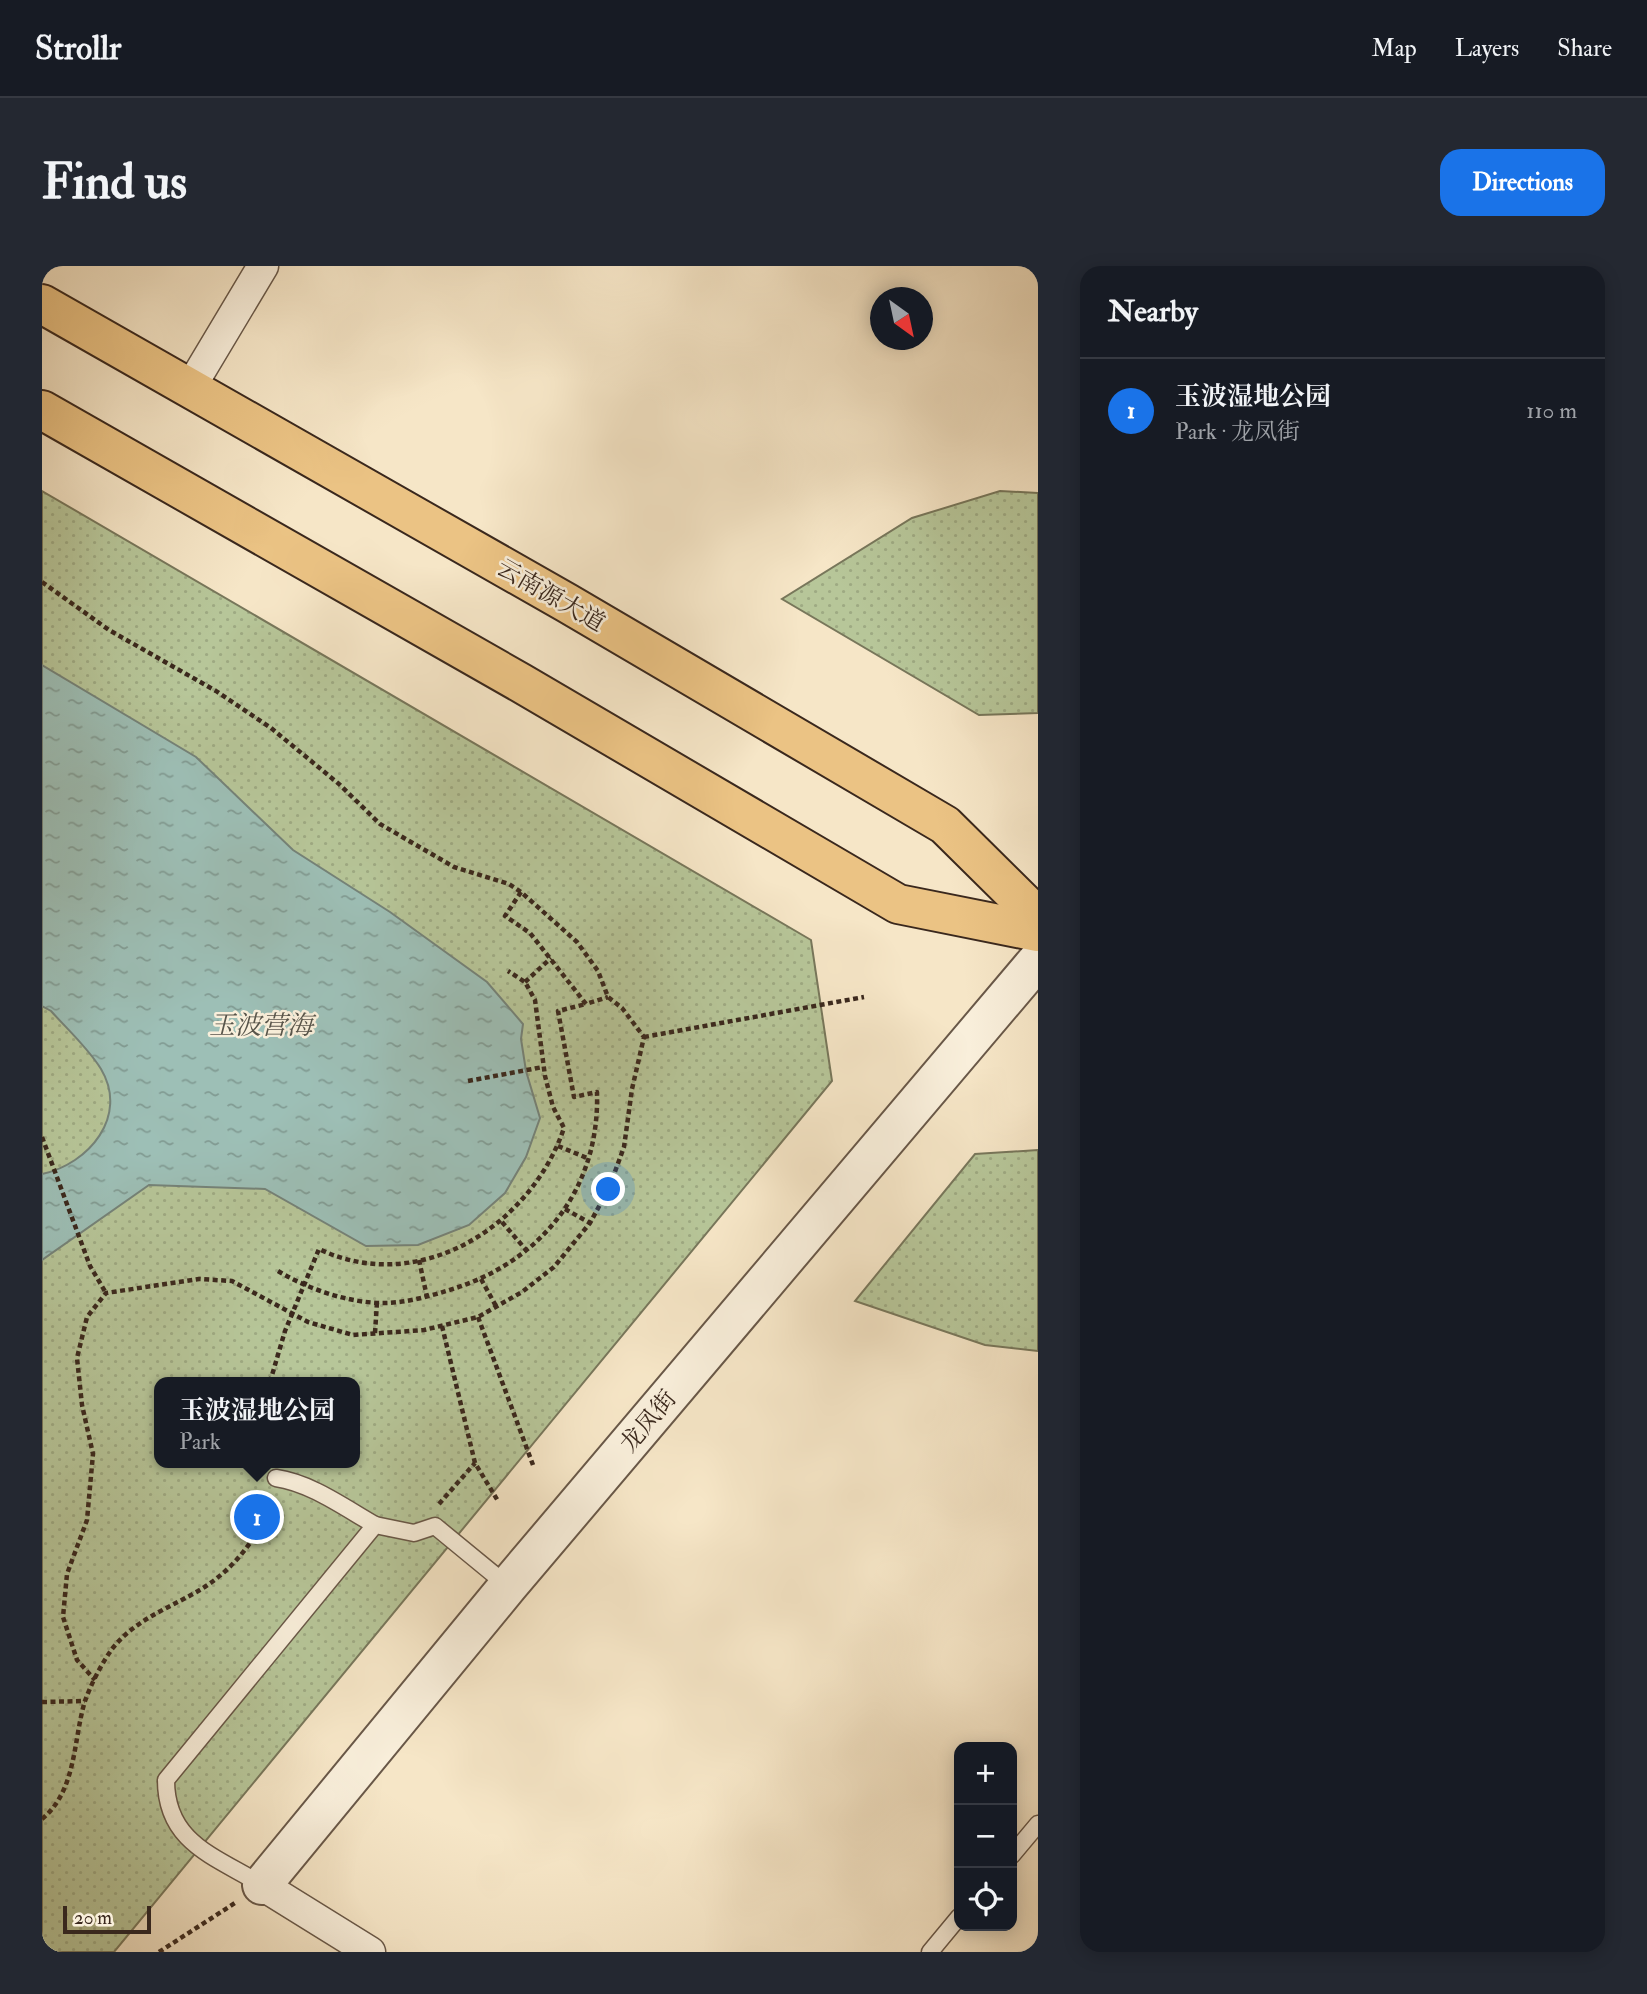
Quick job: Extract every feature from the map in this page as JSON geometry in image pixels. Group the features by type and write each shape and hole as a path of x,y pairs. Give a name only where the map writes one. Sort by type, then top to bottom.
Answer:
{"main road":[{"name":"云南源大道","path":"42,304 555,596 945,825 1038,916"},
{"path":"42,410 545,697 898,904 1038,932"}],"street":[{"path":"190,388 263,266"},
{"name":"龙凤街","path":"262,1885 508,1586 1038,960"},
{"path":"262,1885 370,1952"}],"lane":[{"path":"276,1478 309,1489 375,1525 414,1533 435,1526 508,1586"},
{"path":"262,1885 188,1839 174,1823 166,1804 166,1780 375,1525"},
{"path":"1017,1849 1038,1824"},
{"path":"930,1952 954,1923"}],"path":[{"path":"42,582 109,630 216,691 271,728 339,784 380,824 454,867 509,884 521,892 577,942 598,971 608,997 622,1009 644,1037"},
{"path":"521,892 505,916 530,933 586,1004"},
{"path":"526,982 551,958"},
{"path":"271,1377 285,1331 320,1249 335,1256 374,1265 419,1260 471,1242 502,1222 536,1185 558,1146 564,1128 553,1107 543,1067 535,1000 526,982 508,971"},
{"path":"278,1271 306,1285 338,1296 377,1302 427,1297 481,1279 527,1251 557,1223 565,1209 598,1126 597,1092 574,1097 558,1011 608,997"},
{"path":"644,1037 864,997"},
{"path":"95,1681 77,1660 63,1617 67,1574 87,1520 93,1454 82,1405 76,1358 87,1317 106,1293 199,1279 232,1281 309,1322 353,1335 442,1326 478,1317 522,1292 554,1267 590,1223 610,1188 624,1147 632,1089 644,1037"},
{"path":"468,1081 543,1067"},
{"path":"42,1137 78,1235 106,1293"},
{"path":"558,1146 587,1158"},
{"path":"565,1209 590,1223"},
{"path":"502,1222 527,1251"},
{"path":"419,1260 427,1297"},
{"path":"481,1279 496,1307"},
{"path":"374,1334 377,1302"},
{"path":"478,1317 533,1465"},
{"path":"442,1326 475,1463 498,1501"},
{"path":"414,1533 475,1463"},
{"path":"42,1819 64,1790 85,1701 111,1651 128,1631 167,1605 190,1596 237,1560 258,1534 275,1498 276,1478"},
{"path":"42,1702 85,1701"},
{"path":"159,1952 262,1885"}],"green space":[{"path":"42,491 811,940 832,1081 114,1952 42,1952"},
{"path":"1000,491 1038,493 1038,713 979,715 782,599 912,518"},
{"path":"1038,1150 1038,1351 985,1345 855,1301 975,1154"}],"water":[{"name":"玉波营海","path":"42,665 196,757 293,850 390,912 487,982 523,1024 521,1039 526,1071 540,1118 526,1157 505,1193 469,1225 418,1245 366,1246 265,1189 149,1185 42,1260 42,1174 59,1169 89,1149 107,1120 110,1104 108,1087 96,1061 51,1011 42,1006"}],"place":[{"name":"玉波湿地公园","path":"257,1517"}]}
